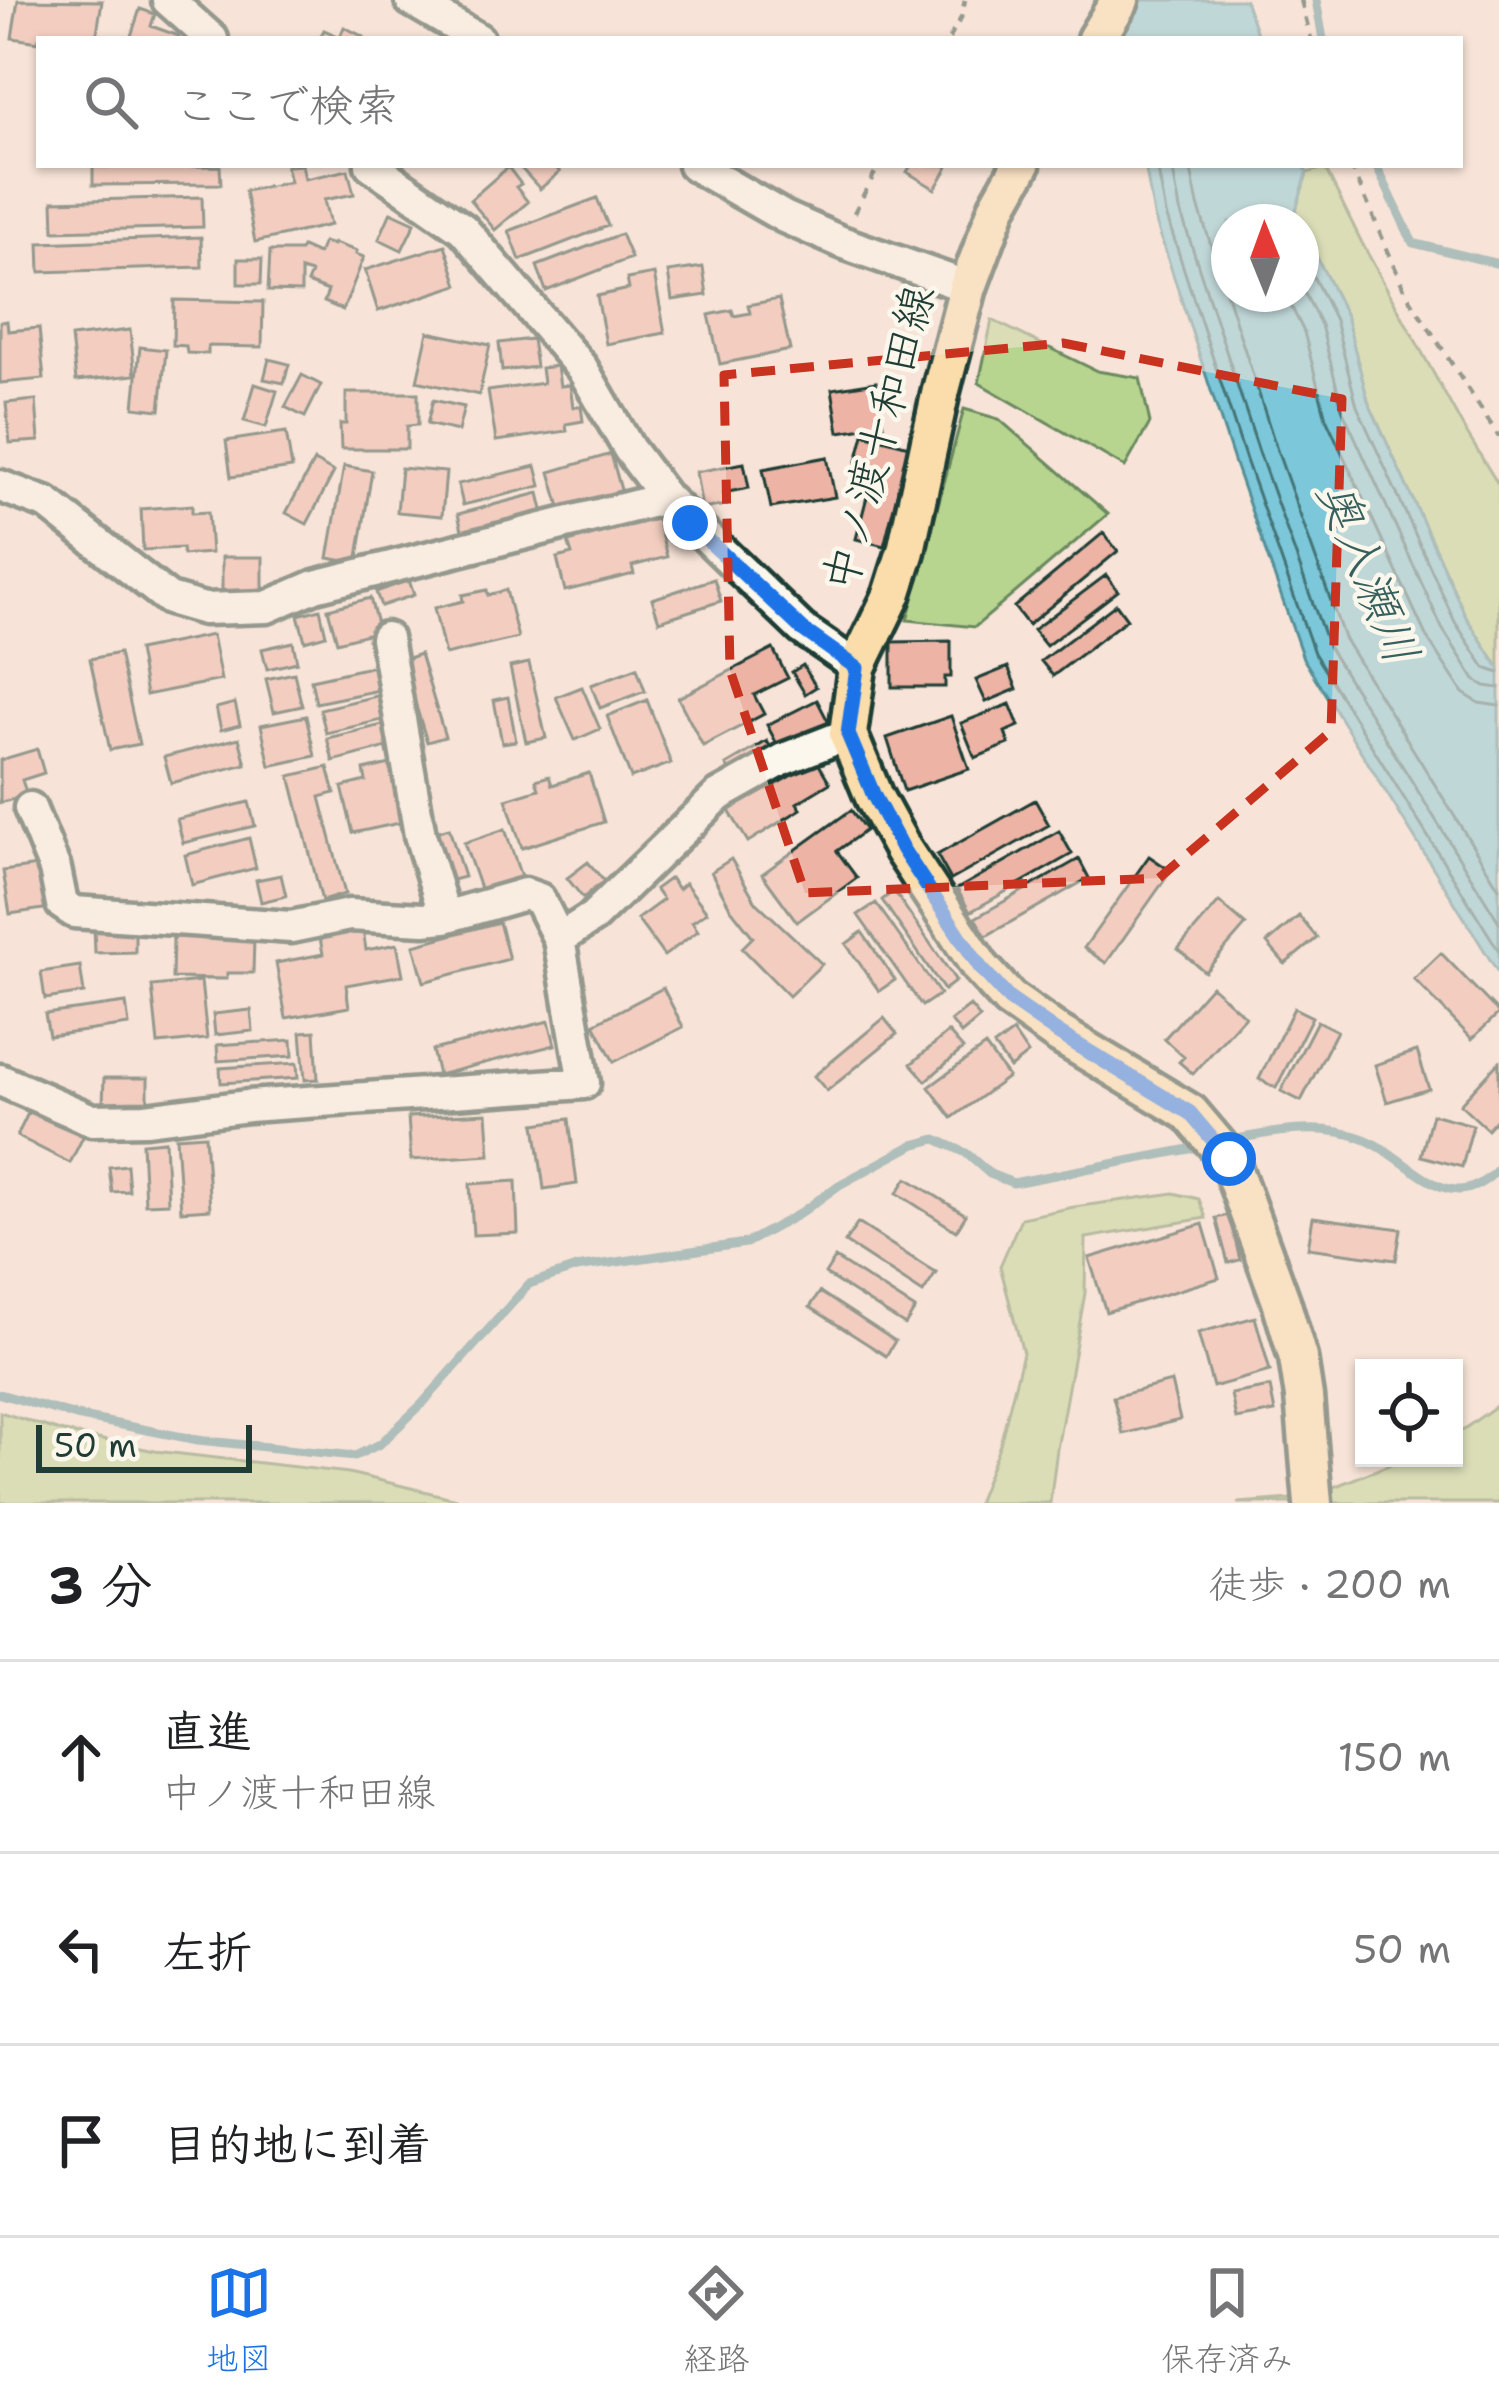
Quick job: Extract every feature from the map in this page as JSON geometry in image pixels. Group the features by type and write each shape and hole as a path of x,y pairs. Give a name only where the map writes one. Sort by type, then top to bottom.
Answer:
{"main road":[{"path":"1098,36 1120,0"},
{"name":"中ノ渡十和田線","path":"848,734 857,668 892,595 906,550 968,287 998,206 1020,168"},
{"path":"848,734 903,850 980,967 1009,999 1190,1113 1229,1159 1298,1358 1313,1503"}],"street":[{"path":"168,0 209,36"},
{"path":"411,0 473,36"},
{"path":"375,168 463,229 581,368 629,449 666,498 802,629 857,668"},
{"path":"699,168 784,218 968,287"},
{"path":"0,486 48,504 169,599 203,609 267,607 315,586 666,498"},
{"path":"386,638 420,835 445,917"},
{"path":"559,939 593,917 718,796 784,759 848,734"},
{"path":"0,1080 92,1120 584,1083 559,939 539,899 525,894 424,920 349,915 290,927 74,912 62,904 55,869 30,808"}],"path":[{"path":"951,36 965,0"},
{"path":"1301,0 1310,36"},
{"path":"841,242 878,168"},
{"path":"1353,168 1405,291 1499,437"}],"highlighted area":[{"path":"1063,343 1342,399 1331,731 1159,878 805,893 730,670 724,375"}],"green space":[{"path":"1325,168 1499,486 1499,668 1466,617 1368,401 1346,316 1319,261 1319,204 1298,204 1307,173"},
{"path":"992,320 1097,371 1140,378 1150,423 1125,467 979,383"},
{"path":"964,409 999,419 1108,514 975,627 907,620"},
{"path":"1174,1193 1199,1199 1206,1218 1086,1238 1085,1293 1050,1503 977,1503 1000,1444 1023,1353 1000,1266 1021,1218"},
{"path":"1499,1404 1499,1503 1238,1503 1306,1498 1384,1467 1463,1467 1463,1430"},
{"path":"0,1412 60,1431 155,1451 349,1473 473,1503 0,1503"}],"water":[{"path":"1106,0 1245,0 1258,36 1115,36"},
{"name":"奥入瀬川","path":"1146,168 1305,168 1298,204 1211,204 1211,312 1319,312 1319,261 1346,316 1368,401 1466,617 1499,668 1499,974 1303,658 1154,216"}],"building":[{"path":"18,0 102,1 96,36 36,36 36,42 12,38"},
{"path":"140,9 155,14 151,26 179,36 131,36"},
{"path":"344,27 362,36 340,36"},
{"path":"93,168 220,168 221,184 93,185"},
{"path":"286,168 303,168 305,179 348,170 354,194 324,200 330,225 255,242 245,191 290,182"},
{"path":"509,168 528,202 495,230 470,200"},
{"path":"521,168 560,172 540,189"},
{"path":"909,168 947,168 935,189 907,172"},
{"path":"202,197 203,227 54,231 53,201"},
{"path":"597,198 608,226 520,260 509,231"},
{"path":"391,212 415,223 402,250 379,239"},
{"path":"621,234 631,258 546,291 537,266"},
{"path":"201,237 202,267 40,272 39,243"},
{"path":"323,242 364,257 343,310 324,302 328,291 307,283 311,273 301,270 301,292 268,291 270,251 300,251 302,247 318,254"},
{"path":"445,245 458,285 378,311 365,270"},
{"path":"238,259 262,259 261,284 238,284"},
{"path":"703,267 707,295 672,300 668,272"},
{"path":"654,274 665,333 606,344 597,296 629,289 627,279"},
{"path":"779,299 790,350 720,364 709,315 732,310 734,316 750,313 748,305"},
{"path":"174,300 263,302 262,347 208,346 208,354 187,353 186,346 173,345"},
{"path":"7,321 8,331 39,328 44,379 0,383 0,322"},
{"path":"130,330 135,375 76,381 71,337"},
{"path":"428,332 490,345 479,395 417,381"},
{"path":"532,339 536,367 502,371 499,343"},
{"path":"140,347 166,350 160,410 134,407"},
{"path":"269,359 289,364 284,383 264,379"},
{"path":"557,366 560,386 570,385 573,407 581,406 583,421 566,424 567,431 496,441 488,391 543,383 541,368"},
{"path":"302,375 321,385 305,417 285,407"},
{"path":"876,382 883,425 839,432 832,389"},
{"path":"255,384 277,391 266,427 244,421"},
{"path":"346,393 418,393 418,425 407,426 407,449 341,449"},
{"path":"36,400 39,441 10,443 6,403"},
{"path":"433,400 464,407 458,431 427,424"},
{"path":"286,432 292,468 231,477 226,441"},
{"path":"864,434 909,446 884,546 856,539 870,485 852,481"},
{"path":"611,454 623,497 562,514 550,472"},
{"path":"827,457 835,497 771,508 763,469"},
{"path":"314,461 334,472 307,524 286,513"},
{"path":"744,463 749,488 723,493 726,505 702,509 696,472"},
{"path":"344,466 372,471 357,563 328,558"},
{"path":"536,466 541,486 463,505 458,484"},
{"path":"401,468 446,472 442,516 397,512"},
{"path":"539,493 544,514 463,534 458,514"},
{"path":"192,505 192,513 208,512 211,553 183,555 182,548 143,550 141,509"},
{"path":"657,518 667,557 632,566 634,574 565,591 557,558 572,554 568,542"},
{"path":"1103,533 1118,551 1028,625 1014,607"},
{"path":"222,557 263,557 263,595 222,595"},
{"path":"1106,575 1118,591 1046,646 1033,630"},
{"path":"714,579 721,601 659,621 652,599"},
{"path":"409,580 414,595 381,606 376,592"},
{"path":"487,590 488,595 506,590 518,638 445,655 434,608"},
{"path":"370,598 379,631 337,642 328,609"},
{"path":"1116,604 1127,619 1053,676 1041,661"},
{"path":"320,609 326,635 305,641 298,615"},
{"path":"212,635 221,680 146,695 138,650"},
{"path":"951,641 951,677 945,677 945,687 892,687 892,642"},
{"path":"293,642 297,662 267,669 262,649"},
{"path":"773,649 788,678 754,695 764,714 703,746 678,698"},
{"path":"119,653 139,744 110,750 90,659"},
{"path":"420,654 445,737 427,742 402,660"},
{"path":"529,663 546,738 526,742 510,667"},
{"path":"379,665 384,689 316,703 311,680"},
{"path":"803,665 816,687 805,694 792,672"},
{"path":"1008,667 1017,689 986,702 976,680"},
{"path":"637,668 645,691 600,708 591,685"},
{"path":"294,673 302,706 274,712 266,679"},
{"path":"582,687 600,729 575,740 556,697"},
{"path":"385,694 391,718 326,733 320,709"},
{"path":"508,697 516,741 502,743 494,700"},
{"path":"647,700 671,763 631,778 607,716"},
{"path":"817,700 830,725 780,750 767,725"},
{"path":"235,703 240,725 221,730 216,708"},
{"path":"1010,704 1019,726 1005,732 1009,744 975,758 961,723"},
{"path":"306,716 315,756 270,766 261,725"},
{"path":"951,716 969,769 904,791 887,738"},
{"path":"391,723 396,745 333,761 327,738"},
{"path":"239,738 246,764 171,783 164,757"},
{"path":"767,741 775,755 735,778 726,765"},
{"path":"37,749 44,773 22,780 27,795 0,803 0,760"},
{"path":"814,756 830,783 797,803 801,809 748,842 728,809"},
{"path":"399,762 413,820 353,833 342,787 366,781 364,770"},
{"path":"328,767 335,793 320,797 345,894 322,901 290,776"},
{"path":"589,773 604,822 522,848 506,799 539,789 536,780 549,776 552,785"},
{"path":"1035,800 1049,825 951,880 937,855"},
{"path":"249,802 255,826 183,843 177,819"},
{"path":"851,810 866,830 837,851 857,878 797,922 762,874"},
{"path":"449,828 464,877 445,882 431,833"},
{"path":"505,829 522,880 482,894 464,843"},
{"path":"1059,831 1072,854 970,912 957,889"},
{"path":"249,838 256,868 192,885 185,855"},
{"path":"1149,856 1171,871 1106,963 1084,948"},
{"path":"731,859 756,902 822,964 789,996 742,948 753,937 711,872"},
{"path":"1079,859 1089,878 986,936 975,918"},
{"path":"588,862 604,881 583,898 567,878"},
{"path":"44,865 50,908 10,914 3,871"},
{"path":"281,875 286,896 261,902 256,880"},
{"path":"670,878 678,889 685,883 707,912 692,922 698,931 664,956 637,919 663,900 655,889"},
{"path":"894,891 956,981 944,990 882,900"},
{"path":"1219,902 1246,925 1205,972 1178,949"},
{"path":"876,903 940,994 922,1006 858,915"},
{"path":"1299,916 1317,938 1285,964 1267,943"},
{"path":"499,922 509,959 424,982 414,945"},
{"path":"135,926 135,952 95,953 94,927"},
{"path":"363,930 366,950 397,944 403,975 346,985 349,1007 286,1018 276,963 323,954 320,938"},
{"path":"862,932 895,980 879,991 846,944"},
{"path":"173,937 254,939 253,973 227,973 227,979 172,978"},
{"path":"1441,953 1499,1013 1472,1039 1414,979"},
{"path":"80,966 84,993 45,999 41,972"},
{"path":"201,981 207,1039 158,1044 152,986"},
{"path":"1211,986 1245,1016 1193,1074 1179,1062 1184,1057 1164,1039"},
{"path":"663,988 683,1027 614,1062 594,1024"},
{"path":"126,1003 129,1025 49,1036 45,1014"},
{"path":"970,1006 980,1018 961,1034 951,1021"},
{"path":"1294,1008 1312,1017 1276,1088 1259,1079"},
{"path":"251,1010 253,1031 215,1035 213,1014"},
{"path":"884,1018 897,1034 827,1091 814,1076"},
{"path":"549,1021 555,1045 438,1075 432,1050"},
{"path":"1317,1021 1337,1031 1301,1101 1281,1091"},
{"path":"315,1031 318,1079 305,1080 301,1032"},
{"path":"948,1032 963,1049 926,1081 911,1064"},
{"path":"1013,1032 1028,1054 1010,1068 994,1046"},
{"path":"292,1040 293,1056 218,1061 217,1045"},
{"path":"985,1046 1008,1077 952,1118 929,1087"},
{"path":"1417,1051 1429,1089 1387,1102 1375,1065"},
{"path":"1499,1062 1499,1116 1487,1129 1460,1104"},
{"path":"297,1063 298,1078 221,1083 220,1068"},
{"path":"104,1078 148,1078 148,1105 103,1104"},
{"path":"31,1107 85,1133 70,1163 17,1136"},
{"path":"487,1113 490,1155 411,1160 408,1117"},
{"path":"1432,1114 1473,1125 1462,1167 1421,1156"},
{"path":"569,1119 577,1184 544,1189 535,1124"},
{"path":"205,1135 210,1209 181,1211 176,1137"},
{"path":"165,1141 168,1203 145,1204 142,1143"},
{"path":"127,1165 129,1191 112,1192 109,1167"},
{"path":"907,1178 966,1215 956,1231 897,1193"},
{"path":"516,1181 518,1233 473,1235 470,1184"},
{"path":"1229,1215 1240,1260 1228,1263 1216,1218"},
{"path":"1313,1217 1401,1229 1396,1260 1308,1248"},
{"path":"858,1223 936,1273 923,1293 845,1242"},
{"path":"1203,1224 1219,1278 1106,1312 1089,1258"},
{"path":"835,1258 915,1309 905,1325 825,1274"},
{"path":"820,1292 895,1341 886,1356 810,1307"},
{"path":"1255,1317 1270,1371 1213,1387 1198,1333"},
{"path":"1171,1382 1180,1420 1123,1434 1113,1397"},
{"path":"1270,1387 1275,1412 1236,1419 1231,1394"}],"waterway":[{"path":"1316,0 1322,36"},
{"path":"1377,168 1413,243 1499,264"},
{"path":"1227,1141 1296,1130 1348,1134 1447,1189 1464,1190 1499,1168"},
{"path":"0,1394 76,1416 198,1440 355,1456 380,1444 422,1404 529,1284 576,1268 746,1243 839,1185 913,1145 936,1139 1013,1183 1205,1146"}],"route":[{"path":"690,523 802,629 857,668 848,734 903,850 980,967 1009,999 1190,1113 1229,1159"}]}
